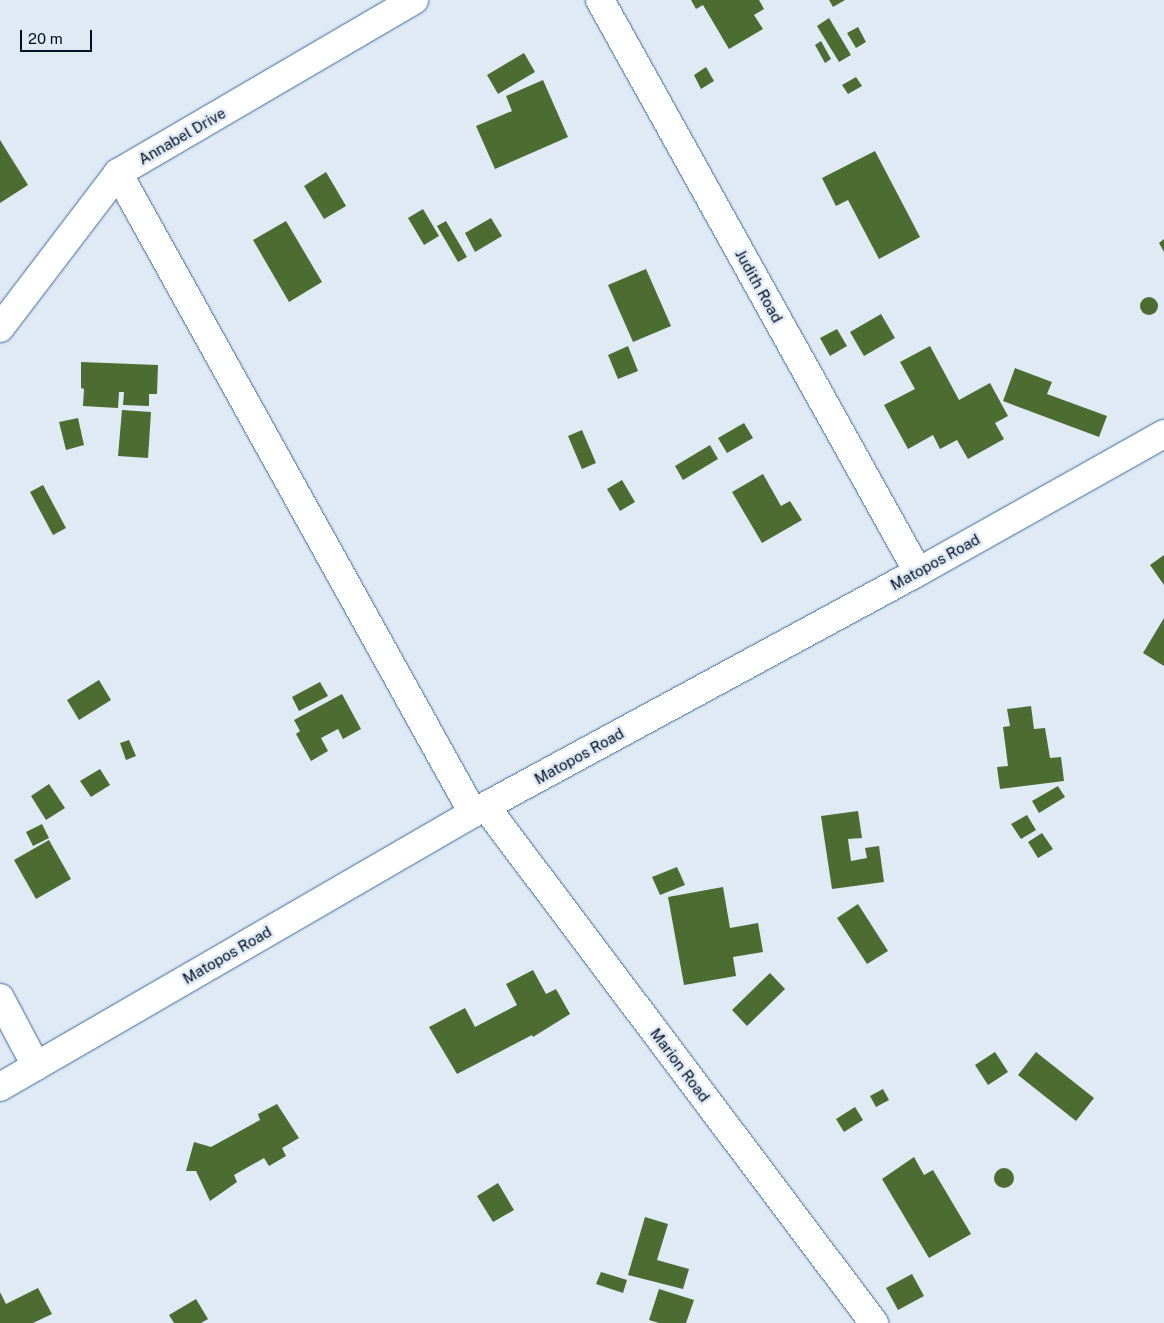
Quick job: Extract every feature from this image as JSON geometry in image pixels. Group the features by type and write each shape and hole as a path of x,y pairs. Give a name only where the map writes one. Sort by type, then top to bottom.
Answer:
{"street":[{"name":"Annabel Drive","path":"0,328 118,173 414,0"},
{"name":"Judith Road","path":"600,0 918,572"},
{"name":"Marion Road","path":"118,173 480,810 874,1323"},
{"name":"Matopos Road","path":"0,1087 480,810 918,572 1164,434"},
{"path":"0,998 36,1066"}],"building":[{"path":"691,0 759,0 764,9 754,15 763,29 729,49 703,5 696,9"},
{"path":"829,0 845,0 833,7"},
{"path":"829,18 851,55 839,62 817,26"},
{"path":"858,27 866,42 856,48 847,33"},
{"path":"821,41 831,59 825,63 815,45"},
{"path":"524,53 535,72 498,94 487,75"},
{"path":"706,67 714,81 701,89 694,75"},
{"path":"856,77 862,86 848,94 842,85"},
{"path":"543,80 568,137 495,169 476,126 512,111 506,96"},
{"path":"0,140 28,185 0,203"},
{"path":"875,151 920,237 879,259 848,200 836,206 822,178"},
{"path":"326,172 346,206 324,219 304,186"},
{"path":"423,209 439,236 424,245 408,218"},
{"path":"491,218 502,236 475,252 465,233"},
{"path":"286,221 322,282 289,302 253,240"},
{"path":"446,221 467,257 458,262 437,226"},
{"path":"1164,239 1164,252 1159,243"},
{"path":"646,269 671,326 633,342 608,285"},
{"path":"1149,297 1155,300 1158,306 1155,312 1149,315 1143,312 1140,306 1143,300"},
{"path":"881,314 895,338 864,356 850,332"},
{"path":"837,329 847,346 830,356 820,338"},
{"path":"628,346 638,371 618,379 608,355"},
{"path":"930,346 959,400 990,383 1008,416 995,423 1004,439 968,459 957,440 940,449 933,435 908,449 884,405 915,389 900,362"},
{"path":"81,362 158,365 157,394 149,394 149,406 123,405 124,392 119,392 118,408 83,406 84,389 81,388"},
{"path":"1015,368 1052,382 1047,394 1107,416 1099,437 1003,401"},
{"path":"122,410 151,412 148,458 118,456"},
{"path":"78,418 84,445 66,450 59,422"},
{"path":"744,423 753,438 727,453 718,438"},
{"path":"582,430 596,463 582,469 568,436"},
{"path":"710,445 718,459 683,480 675,466"},
{"path":"763,474 781,506 790,501 802,520 762,543 732,492"},
{"path":"622,480 635,502 620,511 607,489"},
{"path":"43,485 66,528 53,535 30,492"},
{"path":"1164,555 1164,585 1150,565"},
{"path":"1164,618 1164,666 1143,653"},
{"path":"99,680 111,700 79,720 67,700"},
{"path":"320,682 328,696 299,711 292,697"},
{"path":"342,694 361,729 343,739 338,729 321,738 328,751 311,761 296,734 300,731 294,720"},
{"path":"1031,706 1034,729 1045,728 1050,758 1061,757 1064,781 1000,789 997,767 1008,766 1003,727 1010,726 1007,709"},
{"path":"129,740 136,756 126,760 120,743"},
{"path":"100,769 110,785 91,797 80,781"},
{"path":"49,784 65,808 46,820 31,796"},
{"path":"1058,786 1065,797 1039,813 1032,801"},
{"path":"858,811 862,838 848,839 851,861 867,858 865,848 879,846 884,882 832,889 821,816"},
{"path":"1027,815 1036,830 1021,839 1011,824"},
{"path":"42,824 49,838 33,846 26,832"},
{"path":"1042,833 1053,849 1038,858 1028,842"},
{"path":"49,840 71,879 36,899 14,860"},
{"path":"677,867 685,885 660,895 652,877"},
{"path":"723,887 730,928 758,923 763,952 733,957 736,976 684,985 668,897"},
{"path":"858,904 888,951 867,964 837,918"},
{"path":"533,970 546,994 556,989 570,1014 533,1037 532,1035 457,1074 429,1027 465,1008 475,1027 517,1005 506,984"},
{"path":"770,973 785,989 747,1026 732,1010"},
{"path":"995,1052 1008,1072 988,1085 975,1065"},
{"path":"1036,1052 1094,1098 1076,1121 1018,1075"},
{"path":"883,1089 889,1100 876,1107 870,1096"},
{"path":"277,1104 299,1138 282,1148 286,1156 269,1166 264,1158 234,1175 237,1182 210,1201 196,1171 186,1171 194,1142 211,1147 260,1120 258,1114"},
{"path":"855,1107 863,1120 844,1132 836,1119"},
{"path":"914,1157 924,1175 933,1170 971,1234 929,1258 882,1179"},
{"path":"1004,1168 1011,1171 1014,1178 1011,1185 1004,1188 997,1185 994,1178 997,1171"},
{"path":"498,1183 514,1210 493,1222 477,1196"},
{"path":"645,1217 668,1224 657,1260 689,1269 683,1289 628,1275"},
{"path":"601,1272 627,1280 623,1293 596,1284"},
{"path":"912,1274 924,1296 898,1310 886,1288"},
{"path":"38,1288 52,1314 33,1323 0,1323 0,1292 6,1304"},
{"path":"659,1289 694,1300 686,1323 659,1323 649,1320"},
{"path":"196,1299 208,1319 201,1323 174,1323 169,1315"}]}
